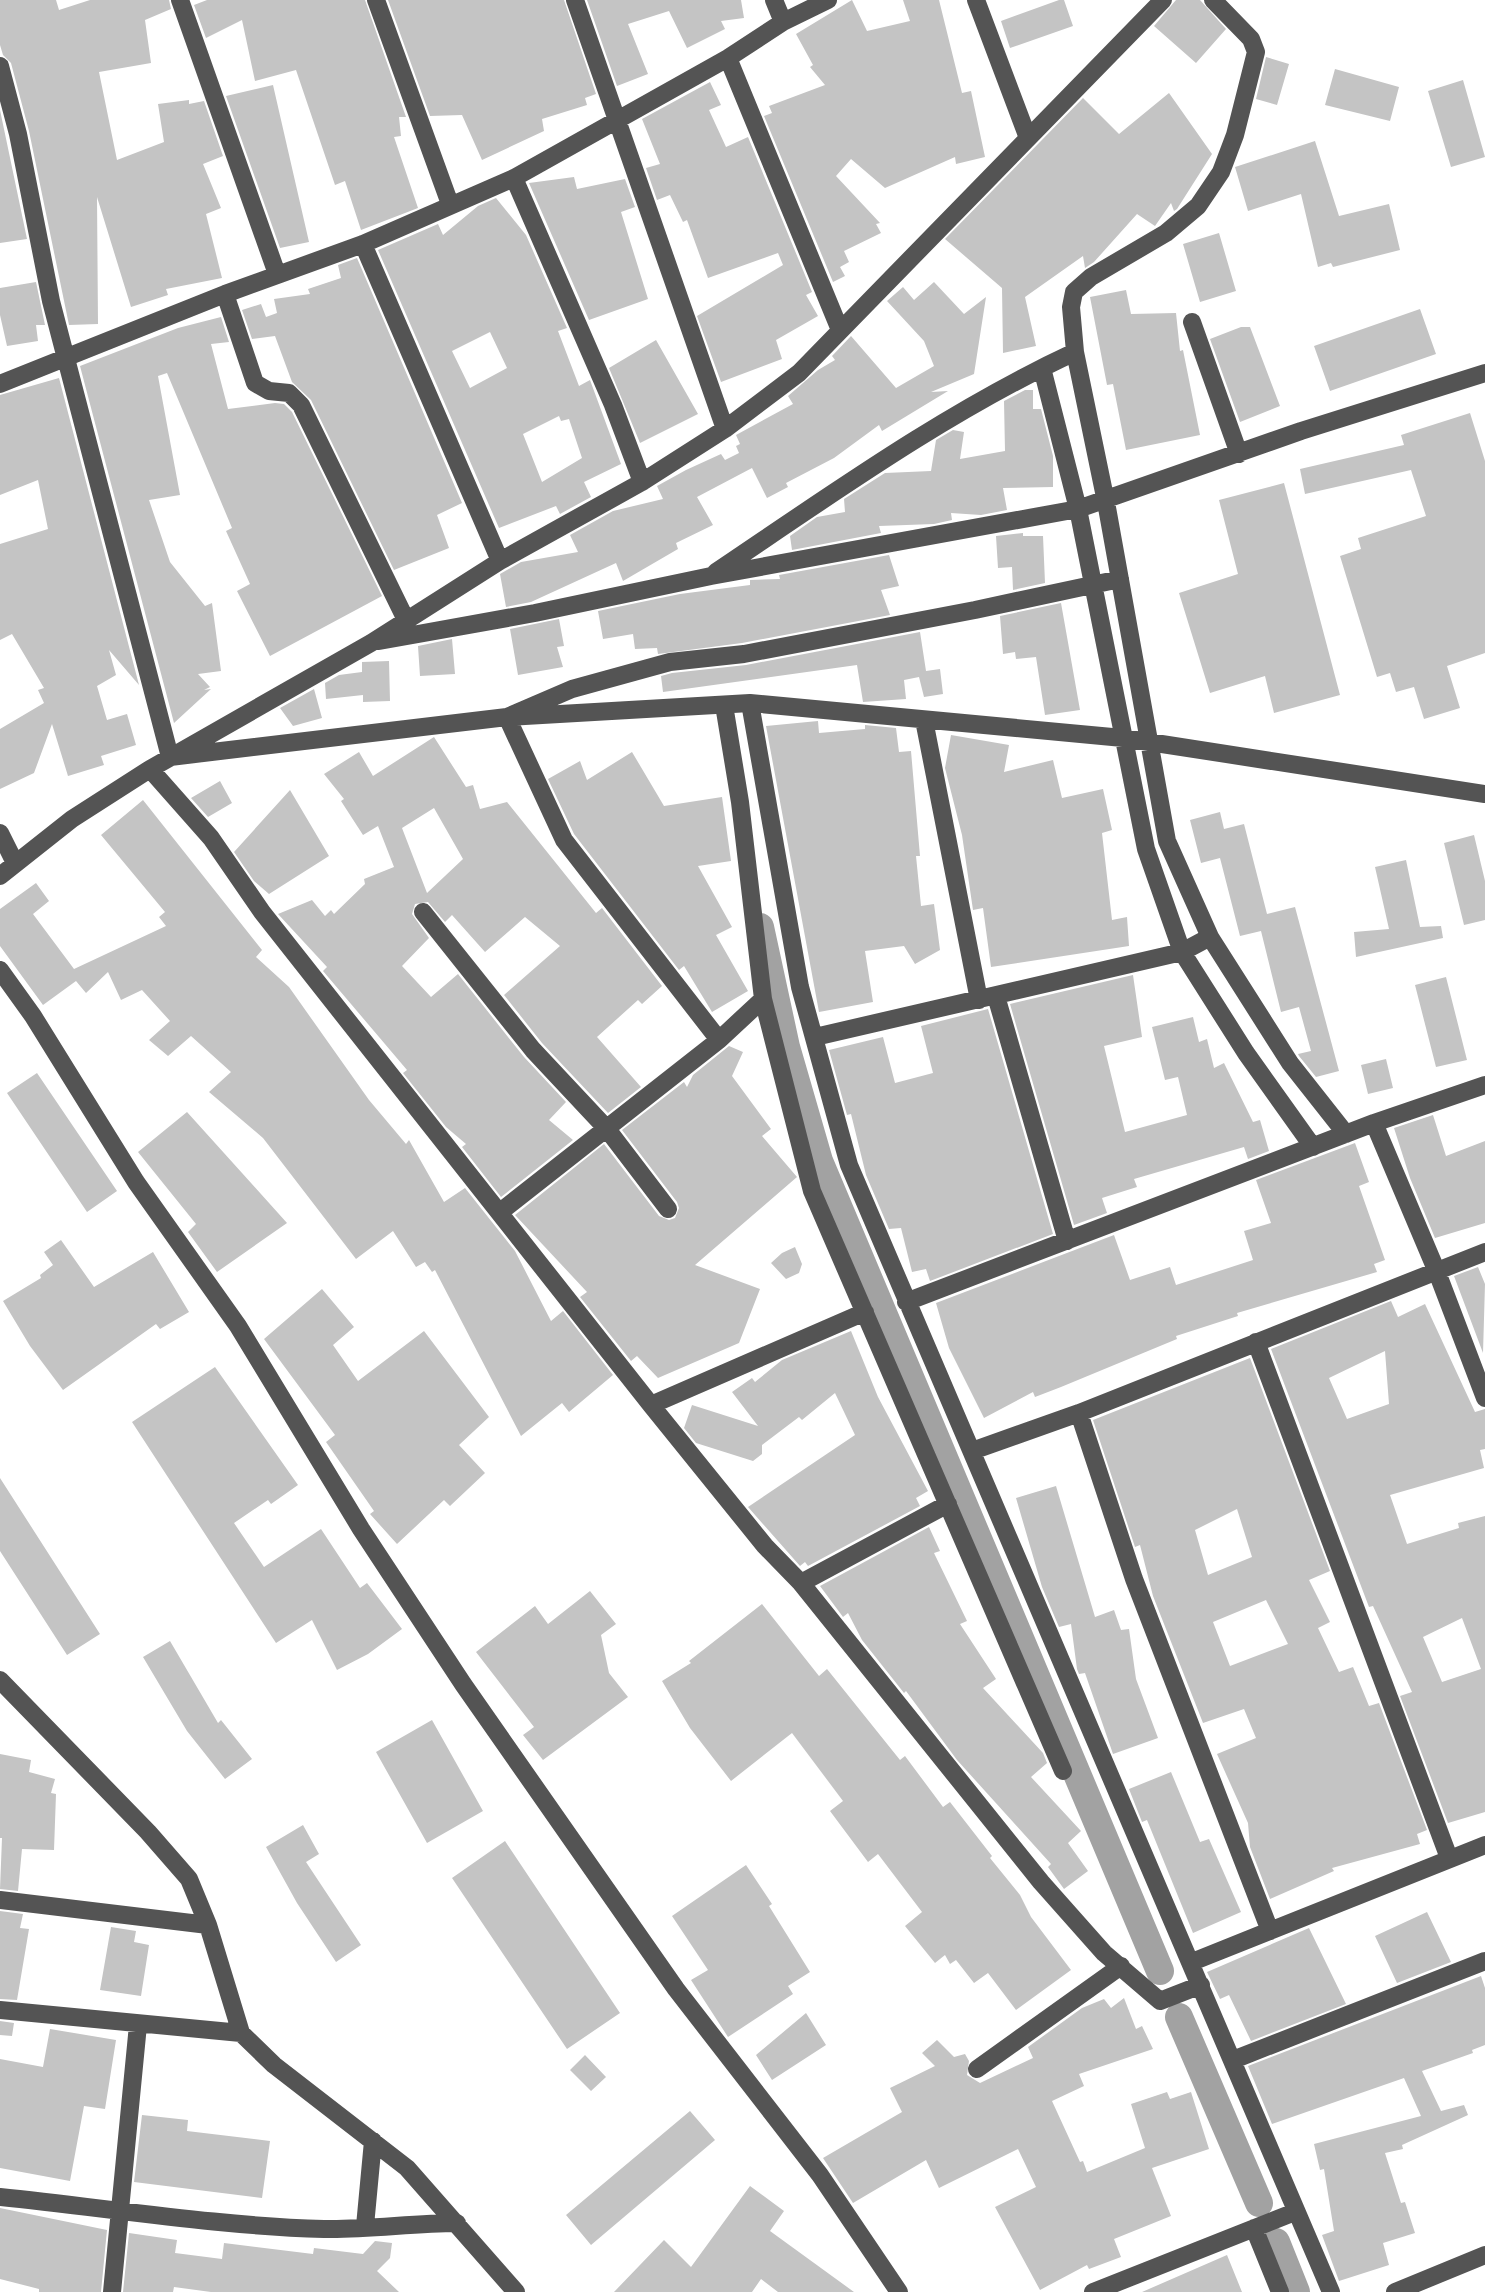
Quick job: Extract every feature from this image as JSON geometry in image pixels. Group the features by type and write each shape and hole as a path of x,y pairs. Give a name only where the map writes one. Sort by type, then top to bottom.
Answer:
{"street":[{"path":"180,0 277,274"},
{"path":"376,0 450,204"},
{"path":"575,0 726,429"},
{"path":"774,0 783,22"},
{"path":"0,384 225,294 363,244 514,178 728,58 783,22 828,0"},
{"path":"976,0 1028,138"},
{"path":"0,876 72,819 150,769 371,643 500,561 642,482 726,429 799,373 1163,0"},
{"path":"1213,0 1251,39 1256,52 1243,108 1226,159 1198,206 1181,222 1090,277 1073,292 1070,307 1075,352 1106,502 1159,810 1167,841 1210,937 1290,1063 1346,1134"},
{"path":"728,58 840,330"},
{"path":"0,66 18,134 51,301 68,358 119,572 170,757"},
{"path":"514,178 613,405 642,482"},
{"path":"363,244 500,561"},
{"path":"225,294 255,383 265,390 289,393 301,405 407,620"},
{"path":"1192,322 1239,454"},
{"path":"711,576 829,496 1042,368 1075,352"},
{"path":"1042,368 1078,509 1146,849 1182,952 1246,1053 1313,1147"},
{"path":"371,643 535,614 711,576 1078,509 1106,502 1239,454 1485,373"},
{"path":"507,717 572,689 657,664 744,654 1120,579"},
{"path":"170,757 507,717 750,703 1149,741 1485,794"},
{"path":"750,703 800,987 849,1165 1331,2292"},
{"path":"724,705 740,802 764,999 812,1191 1063,1771"},
{"path":"507,717 564,840 719,1040"},
{"path":"924,720 988,998 1067,1241"},
{"path":"150,769 211,838 262,912 651,1405 765,1546 801,1583 1041,1882 1104,1953 1160,2001 1201,1986"},
{"path":"1139,815 1159,810"},
{"path":"0,833 15,863"},
{"path":"424,912 517,1030 607,1129 668,1209"},
{"path":"815,1037 1182,952 1210,937"},
{"path":"0,970 33,1016 136,1182 238,1326 361,1529 463,1684 676,1989 820,2175 899,2292"},
{"path":"500,1212 719,1040 764,999"},
{"path":"906,1303 1374,1123 1485,1085"},
{"path":"1374,1123 1437,1272 1485,1398"},
{"path":"972,1451 1079,1413 1485,1252"},
{"path":"651,1405 865,1312"},
{"path":"1256,1342 1450,1858"},
{"path":"1079,1413 1134,1579 1270,1931"},
{"path":"801,1583 948,1504"},
{"path":"0,1680 148,1832 189,1879 208,1925 241,2034 274,2065 407,2168 516,2292"},
{"path":"1192,1962 1485,1845"},
{"path":"0,1900 208,1925"},
{"path":"1233,2060 1485,1961"},
{"path":"977,2069 1121,1966"},
{"path":"0,2010 241,2034"},
{"path":"112,2292 138,2025"},
{"path":"365,2226 373,2141"},
{"path":"0,2197 236,2224 328,2229 457,2223"},
{"path":"1093,2292 1295,2212"},
{"path":"1254,2228 1280,2292"},
{"path":"1395,2292 1485,2255"}],"building":[{"path":"0,0 56,0 59,10 90,0 169,0 171,9 145,20 151,63 99,72 117,160 164,142 158,104 204,101 223,156 203,164 221,208 206,214 222,278 166,289 168,295 131,307 97,197 98,324 69,325 29,131 11,63 3,55 0,45"},
{"path":"207,0 365,0 406,117 399,117 401,136 394,137 418,208 361,230 345,181 335,185 296,70 255,81 242,20 206,38 194,5"},
{"path":"388,0 564,0 596,94 585,98 587,105 542,119 544,131 482,160 462,115 430,116"},
{"path":"587,0 741,0 744,18 721,21 725,29 687,48 669,11 628,24 648,74 617,86"},
{"path":"852,0 867,31 910,21 903,0 939,0 962,93 971,91 985,157 956,164 955,157 885,188 851,159 836,176 880,223 876,224 881,233 844,251 849,262 840,267 845,276 833,282 764,116 772,113 769,106 825,85 810,67 813,65 796,34"},
{"path":"1064,0 1073,26 1010,48 1001,21"},
{"path":"1176,0 1200,0 1226,29 1196,63 1154,26"},
{"path":"1266,57 1289,64 1277,105 1256,99"},
{"path":"1335,69 1399,87 1390,121 1325,105"},
{"path":"1463,80 1485,157 1451,167 1428,91"},
{"path":"710,82 721,105 709,110 726,147 748,137 812,292 806,295 818,316 776,340 782,359 721,382 697,316 783,265 778,253 708,278 687,220 683,222 670,195 657,200 646,168 660,164 642,119"},
{"path":"273,85 309,242 280,248 226,96"},
{"path":"1169,93 1212,154 1177,209 1174,211 1171,203 1155,226 1137,214 1094,262 1085,268 1083,256 1025,297 1036,346 1003,353 1002,288 945,239 1083,98 1119,134"},
{"path":"0,110 27,239 0,243"},
{"path":"1315,141 1339,216 1389,204 1400,250 1333,267 1331,263 1318,267 1301,194 1248,211 1235,167"},
{"path":"574,177 577,189 625,179 635,207 621,212 648,299 589,320 529,183"},
{"path":"496,198 526,235 567,328 558,331 579,386 590,380 621,464 584,482 591,497 560,514 556,506 499,528 378,250 438,224 443,235 478,206","holes":["490,332 507,368 470,388 452,351","559,416 561,421 569,419 582,458 542,482 523,434"]},
{"path":"1219,233 1236,291 1200,302 1183,244"},
{"path":"357,258 462,503 437,515 449,548 394,570 311,400 292,382 275,336 252,339 242,310 261,304 266,317 277,313 274,299 310,294 308,289 341,278 338,265"},
{"path":"36,282 45,325 36,325 38,341 7,346 0,315 0,288"},
{"path":"934,282 964,314 986,297 974,374 931,392 948,391 882,431 879,425 834,458 786,483 788,487 767,498 752,468 697,497 713,525 676,543 678,549 623,581 616,563 531,602 506,607 500,574 521,562 578,552 570,535 613,511 663,499 657,486 721,454 725,460 739,453 736,446 740,444 736,435 793,404 788,396 818,370 835,360 832,356 851,336 896,388 934,366 924,341 887,301 903,287 914,300"},
{"path":"1126,290 1131,314 1176,313 1180,351 1183,350 1200,435 1126,450 1113,384 1107,385 1090,297"},
{"path":"1420,309 1436,354 1330,391 1314,346"},
{"path":"221,317 229,342 211,344 228,409 275,403 284,404 292,412 382,596 270,656 237,591 250,584 226,531 232,528 167,373 158,376 180,495 149,500 170,562 205,606 212,603 221,671 198,674 210,687 204,690 211,689 174,723 80,366 178,328"},
{"path":"1241,327 1250,327 1280,406 1240,422 1210,339"},
{"path":"656,340 698,414 640,443 609,368"},
{"path":"59,378 139,685 109,650 116,675 97,686 107,720 127,714 136,745 101,756 104,765 68,776 52,724 34,773 0,789 0,729 44,703 38,690 44,688 12,634 0,640 0,544 48,529 38,480 0,495 0,395"},
{"path":"1025,390 1033,390 1033,409 1041,409 1053,456 1053,487 1003,488 1007,510 981,515 951,513 952,520 934,524 879,526 881,533 792,550 790,536 817,517 845,512 844,499 885,473 931,471 936,440 953,430 964,432 960,459 1005,451 1004,401"},
{"path":"1470,413 1485,461 1485,653 1447,666 1460,708 1424,719 1414,687 1396,692 1390,673 1377,677 1340,556 1361,549 1358,538 1426,516 1411,470 1305,494 1300,469 1404,445 1401,435"},
{"path":"1284,483 1340,695 1274,713 1265,676 1210,693 1179,593 1238,574 1219,500"},
{"path":"1023,533 1023,536 1043,536 1045,583 1013,590 1012,567 998,568 996,536"},
{"path":"889,555 899,586 881,590 890,615 742,643 658,654 657,648 635,649 633,634 603,639 598,611 680,594 750,585 750,580 780,579 779,575"},
{"path":"1061,603 1080,710 1045,715 1036,657 1016,659 1015,652 1003,654 1000,616"},
{"path":"559,619 564,646 557,647 563,667 518,675 510,629"},
{"path":"920,632 926,671 940,669 943,694 924,697 919,677 904,680 906,699 863,702 857,665 663,692 661,676 672,673 746,665"},
{"path":"452,639 455,674 420,676 418,646"},
{"path":"389,661 390,701 363,702 363,695 326,699 325,683 339,675 362,672 362,662"},
{"path":"314,689 322,718 293,726 280,708"},
{"path":"818,721 819,733 865,729 865,725 896,728 899,752 911,751 920,856 916,856 921,906 934,904 940,950 915,964 904,946 865,951 873,1002 819,1012 766,726"},
{"path":"951,735 1009,745 1004,772 1053,760 1062,798 1103,789 1112,830 1102,833 1112,920 1127,917 1129,946 991,967 983,908 973,910 962,835 945,768"},
{"path":"434,737 466,787 473,785 480,809 507,802 596,913 602,908 662,986 642,1004 638,1000 597,1037 641,1087 608,1113 542,1043 504,995 560,946 525,917 485,952 452,915 445,922 428,902 415,904 412,914 429,938 402,966 431,997 458,974 524,1057 566,1102 549,1120 573,1140 501,1197 462,1147 466,1144 446,1127 403,1073 407,1070 323,971 327,967 278,914 312,900 325,916 331,910 334,914 365,884 364,879 394,867 378,826 363,835 341,801 344,799 324,774 359,752 373,776","holes":["434,808 463,859 427,893 402,828"]},
{"path":"632,752 664,806 722,797 731,861 698,866 732,927 716,935 748,991 712,1012 684,966 679,970 574,834 548,779 580,761 587,780"},
{"path":"220,781 232,803 208,817 191,798"},
{"path":"290,790 329,856 269,894 254,881 234,852"},
{"path":"143,800 262,950 256,957 289,987 369,1100 406,1144 409,1140 444,1202 465,1188 515,1251 551,1321 563,1311 613,1375 569,1412 562,1403 521,1436 435,1270 432,1272 425,1262 416,1267 393,1231 356,1259 263,1138 209,1092 231,1072 191,1036 168,1056 149,1040 170,1021 142,990 121,1000 108,972 86,993 76,981 43,1005 0,946 0,909 36,883 49,901 33,914 74,969 166,926 159,917 165,912 101,835"},
{"path":"1220,812 1224,829 1244,824 1267,914 1295,907 1339,1071 1316,1077 1299,1056 1298,1054 1311,1051 1299,1007 1281,1012 1261,931 1240,936 1220,858 1201,863 1190,820"},
{"path":"1474,835 1485,881 1485,920 1464,925 1444,843"},
{"path":"1406,860 1420,927 1441,926 1443,938 1356,957 1354,932 1389,929 1375,867"},
{"path":"1133,975 1142,1037 1104,1046 1125,1132 1187,1115 1178,1077 1165,1080 1152,1027 1193,1017 1199,1042 1207,1039 1214,1068 1224,1063 1253,1122 1260,1120 1269,1151 1248,1159 1244,1147 1134,1179 1137,1187 1102,1198 1107,1213 1074,1225 1010,1004"},
{"path":"1446,977 1467,1060 1436,1067 1415,985"},
{"path":"988,1009 1053,1234 930,1281 926,1269 912,1272 901,1228 889,1229 866,1175 851,1114 847,1115 829,1050 883,1037 895,1083 933,1073 921,1026"},
{"path":"729,1046 743,1052 732,1076 771,1129 762,1136 797,1177 695,1265 760,1289 739,1343 658,1378 637,1356 631,1361 580,1297 587,1292 515,1215 604,1144 659,1216 669,1220 675,1218 679,1208 677,1202 622,1130 684,1082 687,1087 693,1075"},
{"path":"1386,1059 1393,1088 1368,1094 1361,1065"},
{"path":"37,1073 117,1191 87,1212 7,1093"},
{"path":"187,1112 287,1223 217,1272 188,1232 196,1224 138,1152"},
{"path":"1433,1115 1446,1156 1485,1141 1485,1223 1435,1238 1410,1178 1394,1128"},
{"path":"1355,1143 1369,1182 1359,1186 1385,1260 1374,1264 1377,1272 1237,1313 1238,1316 1176,1336 1177,1339 1061,1387 1035,1397 1033,1392 984,1418 949,1348 936,1303 1114,1235 1130,1280 1170,1267 1176,1285 1253,1260 1244,1231 1271,1223 1256,1180"},
{"path":"61,1240 94,1287 153,1252 189,1312 160,1329 156,1324 63,1390 30,1346 3,1301 41,1278 40,1275 53,1265 44,1252"},
{"path":"795,1247 802,1264 799,1273 786,1279 771,1263 782,1253"},
{"path":"1478,1267 1485,1284 1483,1353 1454,1276"},
{"path":"322,1289 354,1327 333,1345 358,1381 424,1331 489,1417 459,1445 485,1473 450,1506 444,1500 397,1544 370,1514 374,1511 326,1442 335,1435 264,1339"},
{"path":"1391,1301 1398,1317 1425,1304 1475,1412 1485,1409 1485,1449 1480,1450 1484,1468 1390,1495 1407,1544 1459,1528 1458,1523 1485,1516 1485,1812 1448,1823 1400,1696 1412,1692 1373,1606 1369,1607 1271,1349","holes":["1385,1351 1389,1404 1347,1419 1329,1378","1462,1618 1481,1669 1442,1682 1423,1637"]},
{"path":"851,1331 878,1397 928,1491 916,1498 920,1506 808,1566 805,1562 800,1566 748,1507 855,1435 835,1393 802,1420 799,1417 762,1445 762,1454 753,1461 696,1443 684,1428 692,1405 758,1426 732,1392 752,1378 755,1382 782,1360"},
{"path":"1250,1358 1330,1571 1309,1580 1330,1622 1318,1628 1339,1672 1353,1667 1369,1706 1379,1703 1427,1830 1417,1834 1420,1844 1332,1868 1334,1871 1270,1899 1250,1847 1248,1823 1217,1754 1256,1738 1244,1709 1203,1723 1153,1596 1140,1545 1135,1547 1093,1420","holes":["1237,1509 1252,1557 1208,1575 1195,1530","1266,1600 1288,1644 1230,1666 1213,1622"]},
{"path":"215,1367 298,1485 271,1504 268,1500 234,1523 264,1567 321,1529 360,1588 367,1583 402,1629 368,1654 337,1670 312,1620 276,1643 132,1422"},
{"path":"0,1478 100,1634 67,1655 0,1551"},
{"path":"1056,1486 1095,1617 1114,1610 1121,1630 1129,1629 1136,1679 1158,1738 1113,1754 1085,1673 1079,1674 1077,1669 1071,1624 1059,1627 1042,1587 1016,1498"},
{"path":"929,1527 940,1551 934,1553 967,1621 960,1624 996,1679 983,1688 1043,1753 1047,1763 1031,1777 1081,1831 1068,1843 1088,1871 1064,1889 1048,1867 1051,1864 957,1760 906,1691 904,1693 862,1640 848,1613 843,1617 820,1586"},
{"path":"590,1591 616,1624 601,1635 609,1673 628,1697 543,1760 523,1735 534,1727 476,1652 535,1606 548,1624"},
{"path":"762,1604 819,1676 827,1669 900,1760 905,1756 943,1807 950,1802 992,1856 990,1858 1020,1895 1031,1917 1071,1970 1016,2010 988,1973 974,1983 956,1960 950,1964 945,1955 935,1963 905,1926 922,1912 878,1854 868,1862 830,1811 843,1801 792,1733 731,1781 690,1728 662,1681 691,1663 689,1661"},
{"path":"170,1641 218,1723 221,1720 252,1759 225,1779 187,1731 143,1657"},
{"path":"432,1720 483,1811 427,1843 376,1752"},
{"path":"0,1754 31,1760 29,1772 55,1779 51,1793 56,1794 54,1850 22,1849 18,1891 0,1889"},
{"path":"1171,1772 1200,1842 1209,1839 1241,1912 1193,1933 1147,1820 1142,1822 1129,1789"},
{"path":"303,1825 319,1854 306,1862 361,1945 336,1962 297,1903 266,1847"},
{"path":"505,1841 620,2013 567,2049 452,1878"},
{"path":"746,1865 772,1904 769,1906 810,1972 788,1986 793,1994 728,2037 691,1980 708,1970 672,1916"},
{"path":"0,1911 23,1914 20,1928 29,1929 17,2000 0,1999"},
{"path":"1427,1912 1451,1962 1397,1983 1375,1936"},
{"path":"111,1927 136,1931 134,1942 149,1945 141,1996 100,1990"},
{"path":"1309,1928 1346,2004 1251,2041 1229,1995 1220,1999 1207,1972"},
{"path":"1481,1976 1485,1988 1485,2045 1472,2050 1473,2053 1422,2071 1441,2111 1464,2105 1468,2115 1402,2145 1403,2149 1385,2153 1401,2203 1405,2202 1415,2233 1383,2243 1389,2265 1339,2281 1322,2235 1334,2231 1324,2169 1320,2170 1314,2144 1421,2116 1404,2078 1272,2124 1248,2066"},
{"path":"1124,1998 1136,2029 1142,2026 1153,2049 1079,2074 1084,2086 1052,2101 1080,2162 1083,2161 1087,2172 1145,2148 1131,2104 1167,2092 1170,2099 1191,2092 1209,2149 1152,2168 1171,2216 1114,2239 1121,2257 1089,2269 1087,2265 1040,2290 995,2207 1036,2187 1018,2149 939,2188 926,2160 853,2203 823,2158 902,2112 890,2088 935,2066 922,2053 937,2040 954,2057 965,2054 969,2061 967,2075 980,2083 1033,2058 1028,2047 1082,2008 1104,1999 1111,2008"},
{"path":"806,2013 826,2045 772,2080 756,2055"},
{"path":"0,2021 14,2023 12,2036 0,2035"},
{"path":"50,2029 116,2040 105,2109 84,2106 70,2181 0,2168 0,2059 43,2067"},
{"path":"585,2055 606,2077 591,2091 570,2070"},
{"path":"690,2111 715,2140 591,2245 566,2215"},
{"path":"142,2115 188,2120 187,2131 270,2141 262,2198 134,2182"},
{"path":"750,2186 784,2211 770,2231 854,2292 778,2292 761,2279 752,2292 614,2292 664,2240 691,2267"},
{"path":"0,2208 107,2230 101,2292 39,2292 39,2289 0,2279"},
{"path":"129,2233 177,2240 175,2253 222,2259 224,2243 313,2254 314,2248 363,2254 375,2241 392,2243 390,2258 377,2271 399,2292 211,2292 174,2287 173,2292 123,2292"},
{"path":"1227,2255 1242,2292 1142,2292"}],"waterway":[{"path":"760,927 786,1047 819,1161 1160,1971"},
{"path":"1179,2017 1259,2203"},
{"path":"1276,2242 1296,2292"}]}
